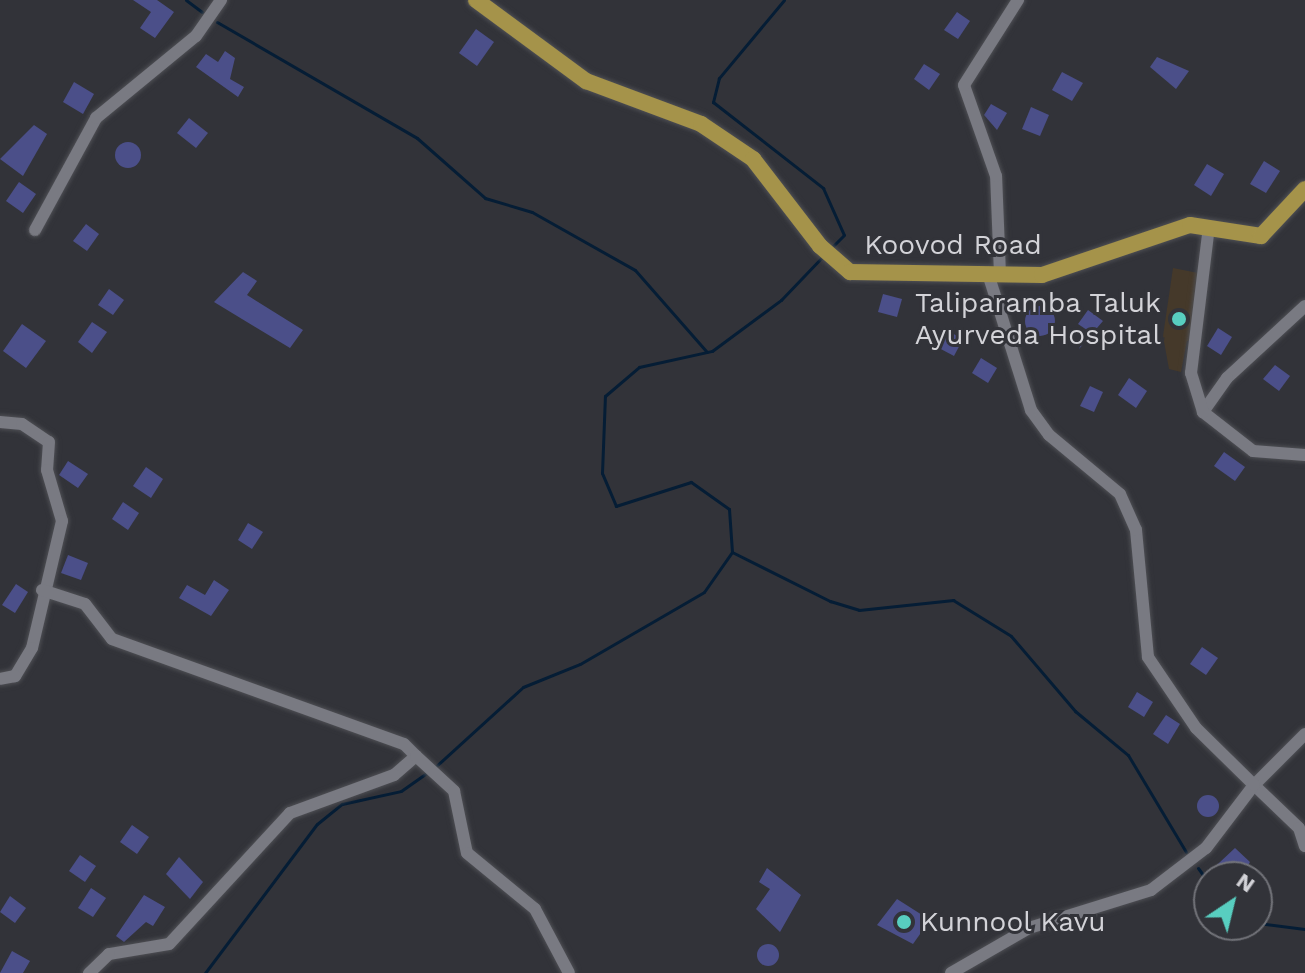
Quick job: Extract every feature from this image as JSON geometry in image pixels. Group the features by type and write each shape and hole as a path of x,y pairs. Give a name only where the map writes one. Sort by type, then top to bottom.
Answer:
{"main road":[{"name":"Koovod Road","path":"476,0 586,81 701,124 753,159 826,252 850,272 881,275 1042,275 1133,239 1209,226 1261,236 1305,189"}],"street":[{"path":"35,230 96,118 196,36 221,0"},
{"path":"1018,0 964,85 996,176 994,274 1031,410 1049,435 1120,494 1136,530 1148,657 1196,728 1299,828 1305,846"},
{"path":"1209,226 1191,373 1203,412 1253,451 1305,455"},
{"path":"1203,412 1227,378 1305,306"},
{"path":"0,422 22,424 49,442 47,470 62,521 42,590 32,648 15,676 0,679"},
{"path":"42,590 85,604 112,639 404,744 454,791 467,853 535,909 569,973"},
{"path":"951,973 1029,928 1151,890 1206,848 1254,785 1305,734"},
{"path":"89,973 109,954 169,944 290,813 394,775 419,759"}],"shaded area":[{"name":"Taliparamba Taluk Ayurveda Hospital","path":"1173,268 1198,273 1194,342 1187,341 1181,372 1169,369 1163,336"}],"building":[{"path":"133,0 157,0 174,12 155,38 140,28 151,12"},
{"path":"957,12 970,21 958,39 944,30"},
{"path":"476,29 494,42 477,66 459,53"},
{"path":"225,51 235,58 230,79 244,87 238,97 196,67 206,54 218,62"},
{"path":"1157,57 1189,71 1176,89 1150,67"},
{"path":"924,64 940,74 929,90 914,79"},
{"path":"1062,72 1083,83 1072,101 1052,90"},
{"path":"74,82 94,94 83,114 63,102"},
{"path":"991,104 1007,113 997,130 984,115"},
{"path":"1031,107 1049,115 1040,136 1022,129"},
{"path":"189,118 208,133 196,148 177,133"},
{"path":"34,125 47,134 23,176 0,159"},
{"path":"128,142 137,146 141,155 137,164 128,168 119,164 115,155 119,146"},
{"path":"1264,161 1280,171 1266,193 1250,184"},
{"path":"1207,164 1224,174 1211,196 1194,185"},
{"path":"19,182 36,194 23,213 6,201"},
{"path":"86,224 99,234 87,251 73,241"},
{"path":"243,272 257,281 247,295 303,330 290,348 214,302"},
{"path":"109,289 124,300 113,315 98,305"},
{"path":"883,294 902,299 897,317 878,312"},
{"path":"1040,306 1051,310 1055,321 1051,332 1040,336 1029,332 1025,321 1029,310"},
{"path":"1088,310 1103,321 1079,349 1087,330 1078,324"},
{"path":"92,322 107,332 92,353 78,342"},
{"path":"22,324 46,341 26,368 3,351"},
{"path":"1218,328 1232,337 1221,355 1207,346"},
{"path":"946,330 963,339 954,356 937,347"},
{"path":"981,358 997,368 988,383 972,373"},
{"path":"1275,365 1290,376 1279,391 1263,379"},
{"path":"1129,378 1147,391 1136,408 1118,395"},
{"path":"1090,386 1103,392 1094,412 1080,406"},
{"path":"1224,452 1245,467 1235,481 1214,466"},
{"path":"68,461 88,474 78,488 59,475"},
{"path":"146,467 163,479 151,498 133,486"},
{"path":"123,502 139,513 128,530 112,519"},
{"path":"248,523 263,532 252,549 238,540"},
{"path":"68,555 88,563 81,580 61,573"},
{"path":"214,580 229,590 211,616 179,598 187,585 205,595"},
{"path":"16,584 28,592 15,613 2,605"},
{"path":"1202,647 1218,658 1206,675 1190,664"},
{"path":"1137,692 1153,702 1144,717 1128,707"},
{"path":"1166,715 1180,724 1168,744 1153,734"},
{"path":"1208,795 1216,798 1219,806 1216,814 1208,817 1200,814 1197,806 1200,798"},
{"path":"132,825 149,837 137,854 120,842"},
{"path":"1235,848 1249,861 1221,861"},
{"path":"80,855 96,866 85,882 69,871"},
{"path":"179,857 203,882 190,899 166,874"},
{"path":"767,868 801,895 780,932 756,909 770,889 759,882"},
{"path":"91,888 106,898 93,917 78,908"},
{"path":"144,895 165,907 153,926 146,922 124,942 116,936"},
{"path":"10,896 26,908 15,923 0,912"},
{"name":"Kunnool Kavu","path":"897,899 930,920 913,944 877,925"},
{"path":"764,944 772,944 779,955 772,966 764,966 757,959 757,951"},
{"path":"12,951 30,961 23,973 0,973"}],"waterway":[{"path":"186,0 202,12"},
{"path":"784,0 719,78 713,102 823,188 844,235 832,247"},
{"path":"217,22 417,138 485,198 532,212 635,270 707,352"},
{"path":"434,768 523,687 580,664 704,592 732,552 729,509 691,482 616,506 602,473 605,396 639,367 712,351 781,300 824,255"},
{"path":"732,552 830,601 859,610 953,600 1011,636 1075,711 1128,755 1186,852"},
{"path":"205,973 317,824 342,804 401,791 428,772"},
{"path":"1273,925 1305,929"}],"place":[{"name":"Taliparamba Taluk Ayurveda Hospital","path":"1179,319"},
{"name":"Kunnool Kavu","path":"904,922"}]}
